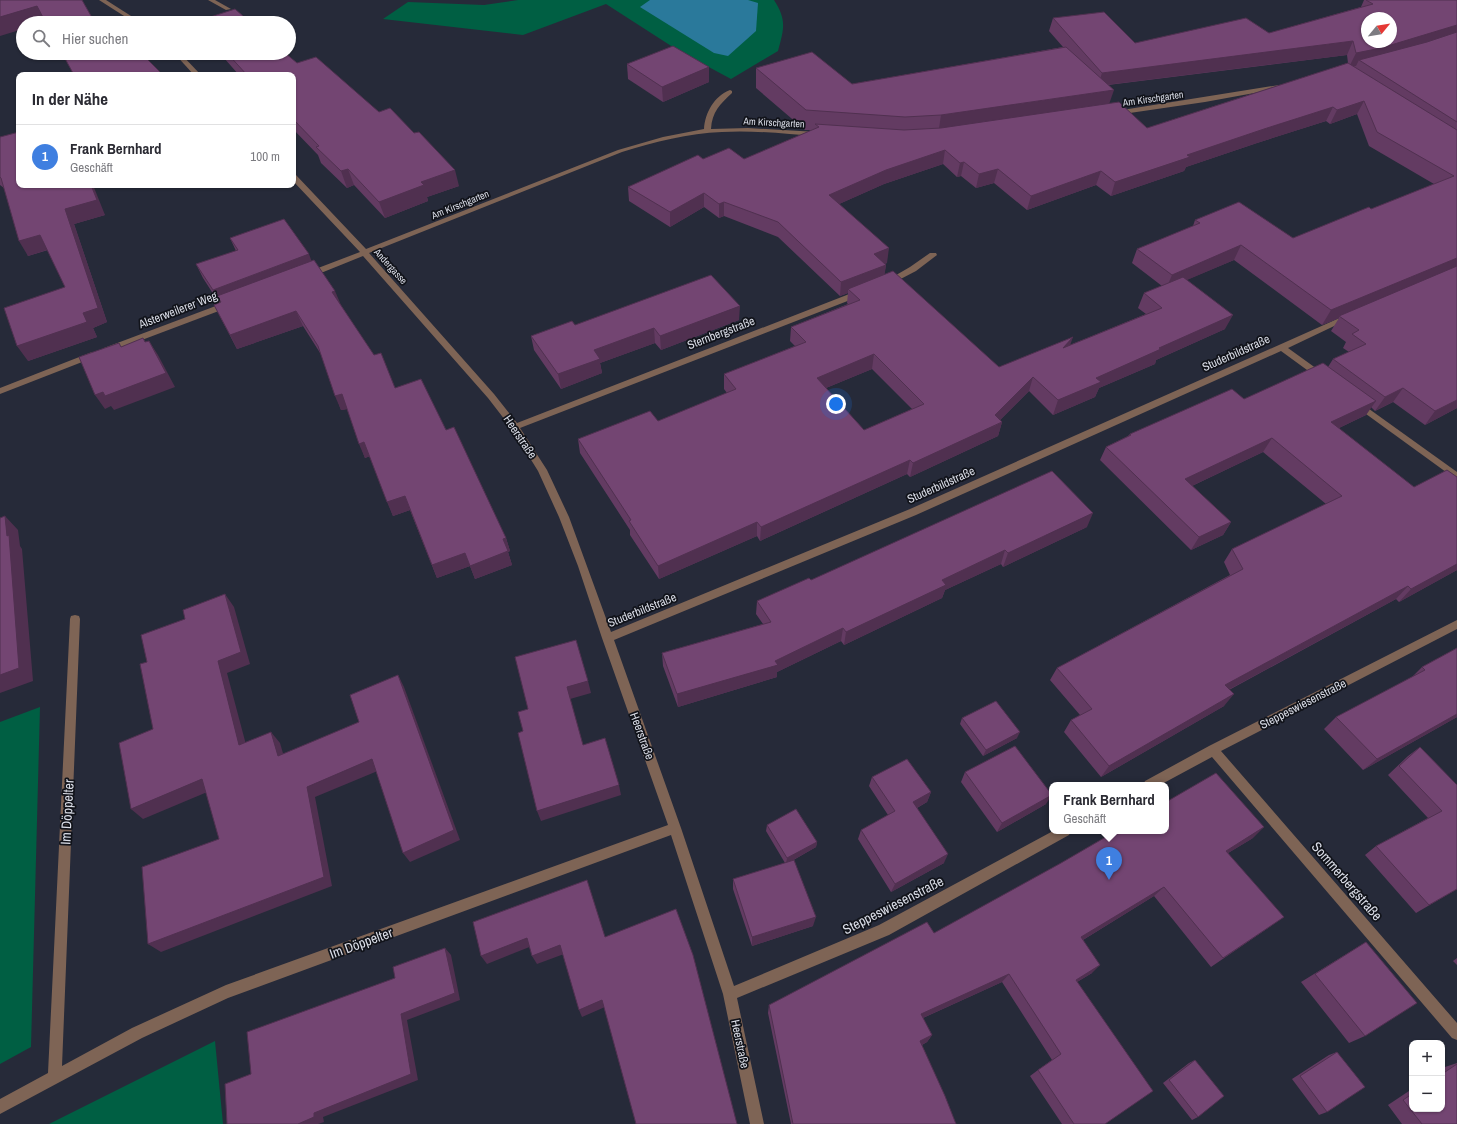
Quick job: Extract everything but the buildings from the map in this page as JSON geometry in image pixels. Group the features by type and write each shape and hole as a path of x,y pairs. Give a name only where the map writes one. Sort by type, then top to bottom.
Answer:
{"street":[{"path":"102,0 128,16"},
{"path":"211,0 228,9"},
{"path":"184,60 195,72"},
{"name":"Am Kirschgarten","path":"1112,114 1284,86"},
{"path":"707,131 708,117 713,107 730,92"},
{"name":"Am Kirschgarten","path":"365,253 620,151 659,139 707,131 752,130 823,135"},
{"name":"Andergasse","path":"296,180 365,253 470,372"},
{"path":"299,278 365,253"},
{"name":"Sternbergstraße","path":"515,427 872,288 913,269 933,255"},
{"name":"Alsterweilerer Weg","path":"0,391 240,300"},
{"name":"Studerbildstraße","path":"607,638 913,512 1354,315"},
{"name":"Studerbildstraße","path":"1281,347 1331,384"},
{"name":"Heerstraße","path":"470,372 515,427 542,470 564,517 675,828 730,994 757,1124"},
{"path":"1350,398 1457,477"},
{"name":"Im Döppelter","path":"55,1076 75,619"},
{"name":"Steppeswiesenstraße","path":"1154,782 1213,750 1457,624"},
{"name":"Sommerbergstraße","path":"1213,750 1457,1033"},
{"name":"Im Döppelter","path":"0,1107 137,1033 226,992 675,828"},
{"name":"Steppeswiesenstraße","path":"730,994 884,930 1060,834"}],"green space":[{"path":"518,0 774,0 783,19 783,30 778,51 731,79 679,51 606,4 523,35 383,19 408,2 484,5"},
{"path":"40,707 31,1047 0,1064 0,722"},
{"path":"215,1041 223,1124 49,1124"}],"water":[{"path":"650,0 748,0 758,3 756,31 728,56 714,53 640,7"}],"place":[{"name":"Frank Bernhard","path":"1109,880"}]}
